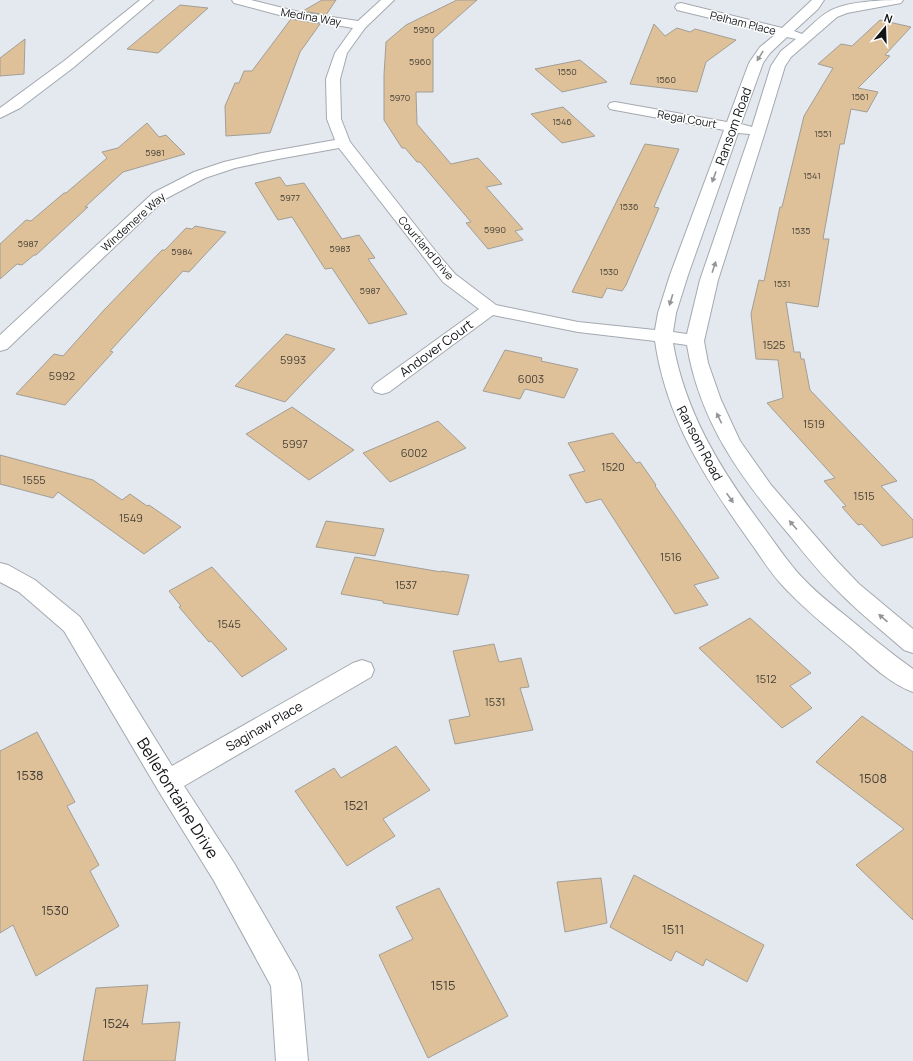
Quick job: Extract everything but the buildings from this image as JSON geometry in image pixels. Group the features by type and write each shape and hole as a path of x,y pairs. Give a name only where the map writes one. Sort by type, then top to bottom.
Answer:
{"street":[{"path":"0,114 15,105 69,64 147,0"},
{"name":"Medina Way","path":"238,0 308,18 361,25"},
{"name":"Courtland Drive","path":"388,0 361,25 341,54 333,79 334,119 343,143 449,278 490,308 578,327 695,341"},
{"name":"Ransom Road","path":"818,0 814,6 765,50 756,63 736,117 734,128 679,275 667,313 663,336 667,361 678,400 698,446 728,495 789,578 816,605 885,662 913,682"},
{"name":"Ransom Road","path":"901,1 833,14 786,54 778,66 710,280 695,341 699,363 711,400 731,443 763,490 829,567 851,590 913,643"},
{"name":"Pelham Place","path":"680,7 805,37"},
{"path":"0,123 13,118 29,108 47,87 49,79"},
{"name":"Regal Court","path":"616,106 758,132"},
{"name":"Windemere Way","path":"0,346 165,192 184,181 215,169 256,159 343,143"},
{"name":"Andover Court","path":"382,388 490,308"},
{"name":"Bellefontaine Drive","path":"0,570 26,586 72,624 167,782 224,872 286,983 292,1061"},
{"name":"Saginaw Place","path":"167,782 362,670"}]}
